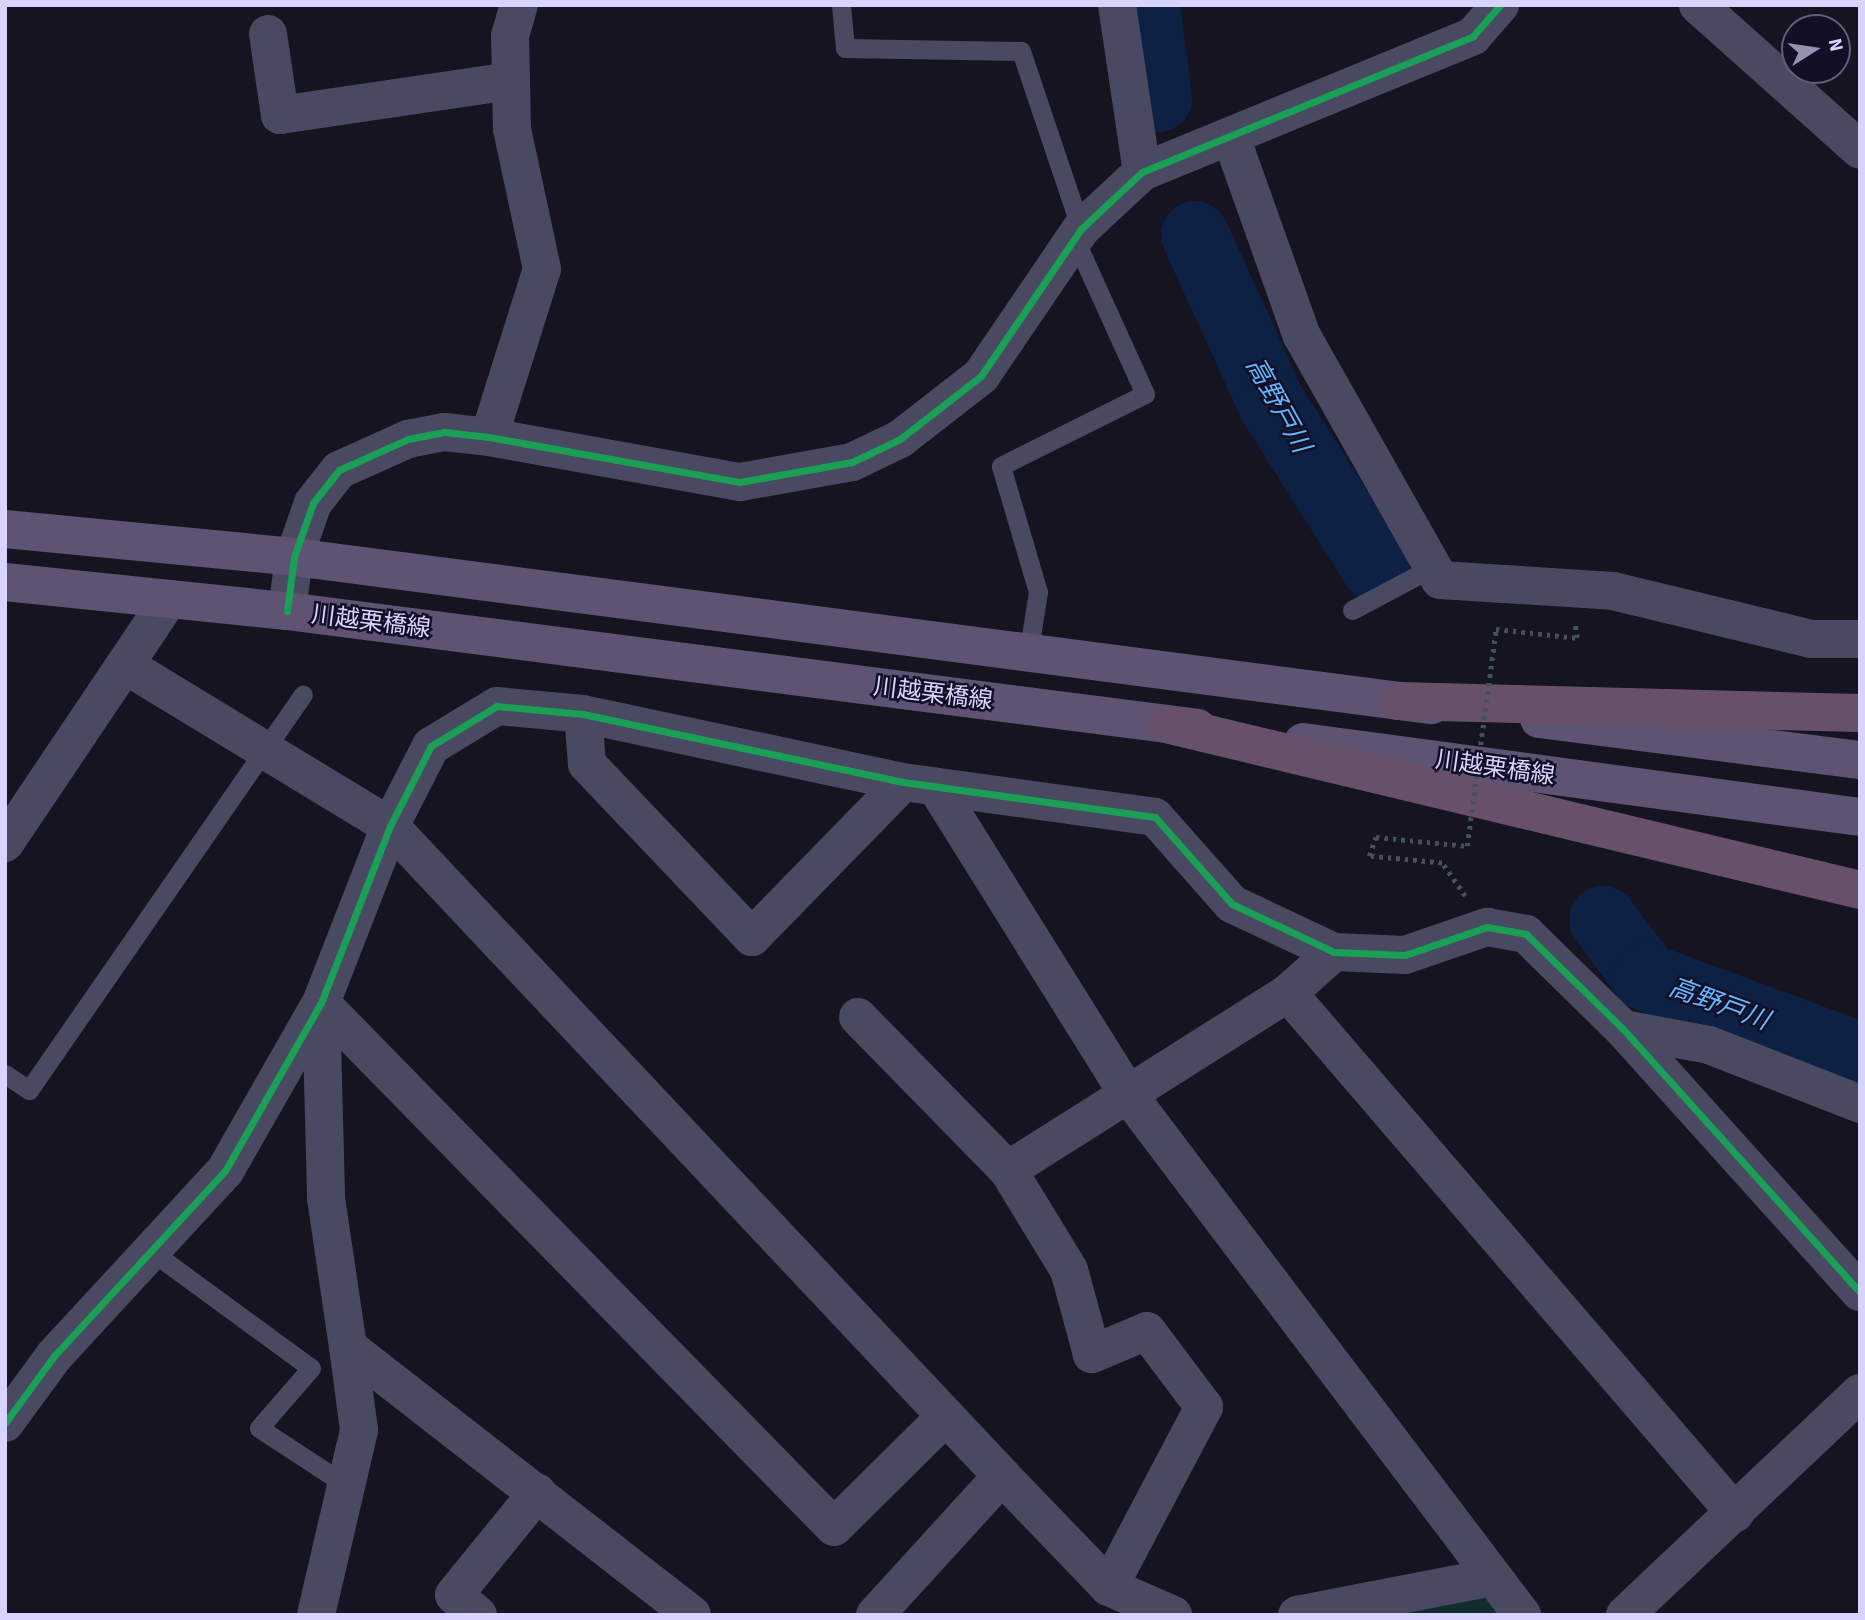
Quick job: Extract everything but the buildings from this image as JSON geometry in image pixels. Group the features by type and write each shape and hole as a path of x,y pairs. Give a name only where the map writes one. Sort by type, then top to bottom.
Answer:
{"highway":[{"path":"1398,701 1860,713"},
{"path":"1166,724 1860,890"}],"main road":[{"name":"川越栗橋線","path":"5,529 294,557 1028,655 1860,760"},
{"name":"川越栗橋線","path":"5,582 287,611 1860,817"}],"street":[{"path":"489,437 542,269 512,129 510,36 519,5"},
{"path":"1117,5 1142,172"},
{"path":"287,611 294,557 313,503 350,464 408,439 444,432 489,437 740,482 852,461 939,414 981,376 1078,234 1142,172 1473,36 1500,5"},
{"path":"1698,5 1860,150"},
{"path":"268,34 280,115 511,81"},
{"path":"1231,137 1302,336 1440,580 1613,591 1811,639 1860,639"},
{"path":"5,843 169,599"},
{"path":"125,665 390,826 945,1417 1109,1587 1173,1615"},
{"path":"5,1423 54,1356 225,1171 321,1003 390,826 431,746 497,706 583,714 920,785 1155,817 1232,904 1334,952 1405,955 1487,928 1525,934 1623,1029 1860,1292"},
{"path":"583,714 587,764 752,937 920,785"},
{"path":"920,785 1130,1097 1488,1578 1522,1615"},
{"path":"1008,1170 1130,1097 1288,993 1334,952"},
{"path":"1288,993 1735,1513"},
{"path":"316,1615 359,1430 326,1198 321,1003"},
{"path":"321,1003 834,1527 945,1417"},
{"path":"858,1017 1008,1170 1069,1270 1092,1354 1147,1331 1204,1407 1109,1587"},
{"path":"1623,1029 1709,1045 1860,1104"},
{"path":"348,1346 692,1615"},
{"path":"1625,1615 1860,1393"},
{"path":"875,1615 1002,1476"},
{"path":"478,1615 454,1595 537,1493"},
{"path":"1297,1615 1488,1578"}],"lane":[{"path":"841,5 845,48 1021,51 1078,234 1145,394 1000,466 1038,592 1028,655"},
{"path":"1352,610 1433,567"},
{"path":"5,1074 29,1090 267,751 303,695"},
{"path":"151,1251 311,1368 259,1427 346,1485"}],"path":[{"path":"1487,928 1442,863 1369,856 1376,836 1467,846 1496,629"}],"green space":[{"path":"1488,1578 1522,1615 1339,1615"}],"waterway":[{"name":"高野戸川","path":"1146,5 1158,98"},
{"name":"高野戸川","path":"1195,235 1272,404 1375,567"},
{"name":"高野戸川","path":"1603,920 1646,977 1860,1056"}],"cycle path":[{"path":"287,611 294,557 313,503 339,470 408,439 444,432 489,437 740,482 852,462 900,439 981,376 1081,229 1142,172 1473,36 1500,5"},
{"path":"5,1423 54,1356 225,1171 321,1003 390,826 431,746 497,706 583,714 903,782 1155,817 1232,904 1334,952 1405,955 1487,927 1526,934 1623,1029 1860,1292"}]}
